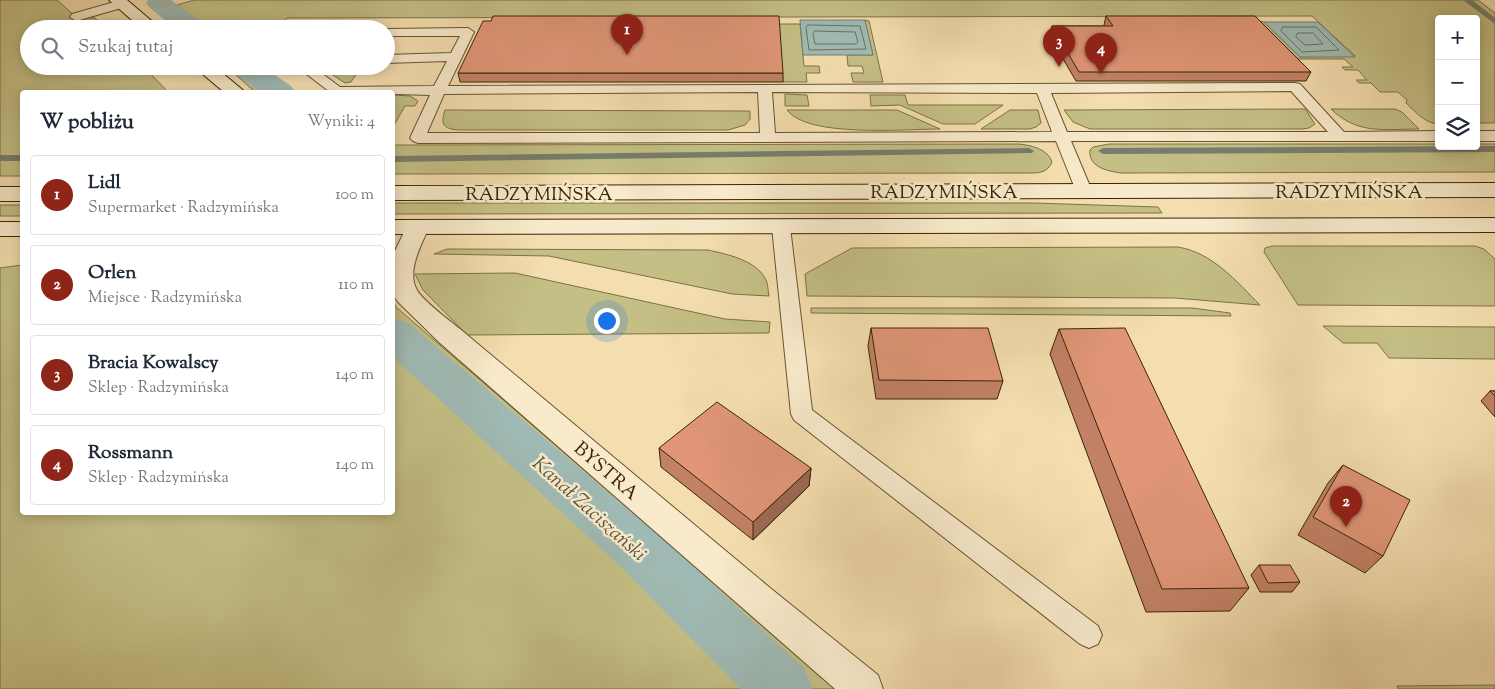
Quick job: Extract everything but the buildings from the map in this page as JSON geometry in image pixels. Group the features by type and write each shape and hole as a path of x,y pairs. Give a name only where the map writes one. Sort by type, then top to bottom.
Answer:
{"main road":[{"path":"119,1 143,20"},
{"path":"213,75 232,90"},
{"name":"RADZYMIŃSKA","path":"395,193 1495,190"},
{"path":"0,194 20,194"},
{"name":"RADZYMIŃSKA","path":"395,227 1495,225"},
{"name":"BYSTRA","path":"417,227 401,270 404,292 407,296 689,541 864,689"},
{"path":"0,229 20,229"}],"lane":[{"path":"76,17 119,1"},
{"path":"395,32 468,32 418,138 1435,136"},
{"path":"395,59 456,57"},
{"path":"316,75 336,90"},
{"path":"395,90 1295,87 1340,136"},
{"path":"765,88 768,137"},
{"path":"1042,89 1084,190"},
{"path":"1480,136 1495,136"},
{"path":"780,227 802,414 1089,635"}],"shaded area":[{"path":"0,0 57,0 76,17 95,18 97,20 20,20 20,75 152,75 166,90 20,90 20,176 0,176"},
{"path":"194,0 1478,0 1495,13 1495,123 1480,123 1480,15 1435,15 1435,123 1429,122 1421,116 1406,103 1407,100 1398,92 1380,92 1371,83 1359,83 1356,80 1367,80 1358,70 1345,70 1342,67 1353,67 1344,59 1297,59 1259,21 1264,22 1300,57 1355,56 1312,16 287,18 285,20 173,20 160,10"},
{"path":"865,20 869,21 883,82 853,82 851,73 864,73 862,66 848,66 847,55 873,55"},
{"path":"779,24 800,24 804,66 819,66 820,73 806,73 807,82 783,82"},
{"path":"236,75 265,75 285,90 253,90"},
{"path":"333,75 356,75 351,82 345,83"},
{"path":"785,94 807,95 809,106 785,106"},
{"path":"395,95 410,96 418,101 415,106 405,106 395,124"},
{"path":"870,95 905,95 908,105 1003,105 975,124 943,124 900,105 871,106"},
{"path":"1305,109 1315,124 1309,128 1302,129 1090,129 1073,122 1064,110"},
{"path":"1331,109 1395,109 1402,112 1419,129 1383,130 1361,127 1341,117"},
{"path":"445,110 750,111 750,119 745,125 728,130 459,130 450,129 444,125"},
{"path":"787,110 897,110 940,129 858,130 835,128 815,125 798,119"},
{"path":"1010,110 1038,110 1041,123 1030,129 981,129"},
{"path":"1018,144 1028,145 1043,151 1052,162 1048,168 1038,173 395,174 395,145"},
{"path":"1109,144 1435,144 1435,150 1480,150 1480,144 1495,144 1495,172 1121,173 1110,171 1095,164 1090,156 1090,150 1093,147"},
{"path":"395,203 1034,203 1158,207 1162,213 395,214"},
{"path":"0,205 20,205 20,216 0,216"},
{"path":"1272,246 1475,246 1484,249 1495,259 1495,306 1298,305 1264,252 1265,248"},
{"path":"1178,247 1202,255 1223,269 1260,305 1175,298 807,296 805,274 852,248"},
{"path":"447,249 708,250 740,259 756,267 766,280 769,296 732,294 549,256 434,254"},
{"path":"20,265 20,515 395,515 395,305 837,689 0,689 0,268"},
{"path":"515,273 725,319 770,322 769,333 467,335 423,290 415,274"},
{"path":"811,308 1192,308 1230,313 1231,316 811,313"},
{"path":"1323,326 1495,327 1495,359 1389,358 1377,343 1343,343"},
{"path":"1495,685 1495,689 1398,689 1397,686"}],"water":[{"path":"800,20 865,20 873,55 803,55"},
{"path":"1264,22 1318,22 1355,57 1300,57"}],"waterway":[{"path":"1467,0 1495,22"},
{"path":"159,3 181,20"},
{"name":"Kanał Zaciszański","path":"256,75 277,90"},
{"path":"1103,151 1495,149"},
{"path":"395,159 1029,151"},
{"path":"0,158 20,158"},
{"name":"Kanał Zaciszański","path":"395,335 642,553 783,689"}],"place":[{"name":"Lidl","path":"627,55"},
{"name":"Bracia Kowalscy","path":"1059,67"},
{"name":"Rossmann","path":"1101,74"},
{"name":"Orlen","path":"1346,527"}]}
